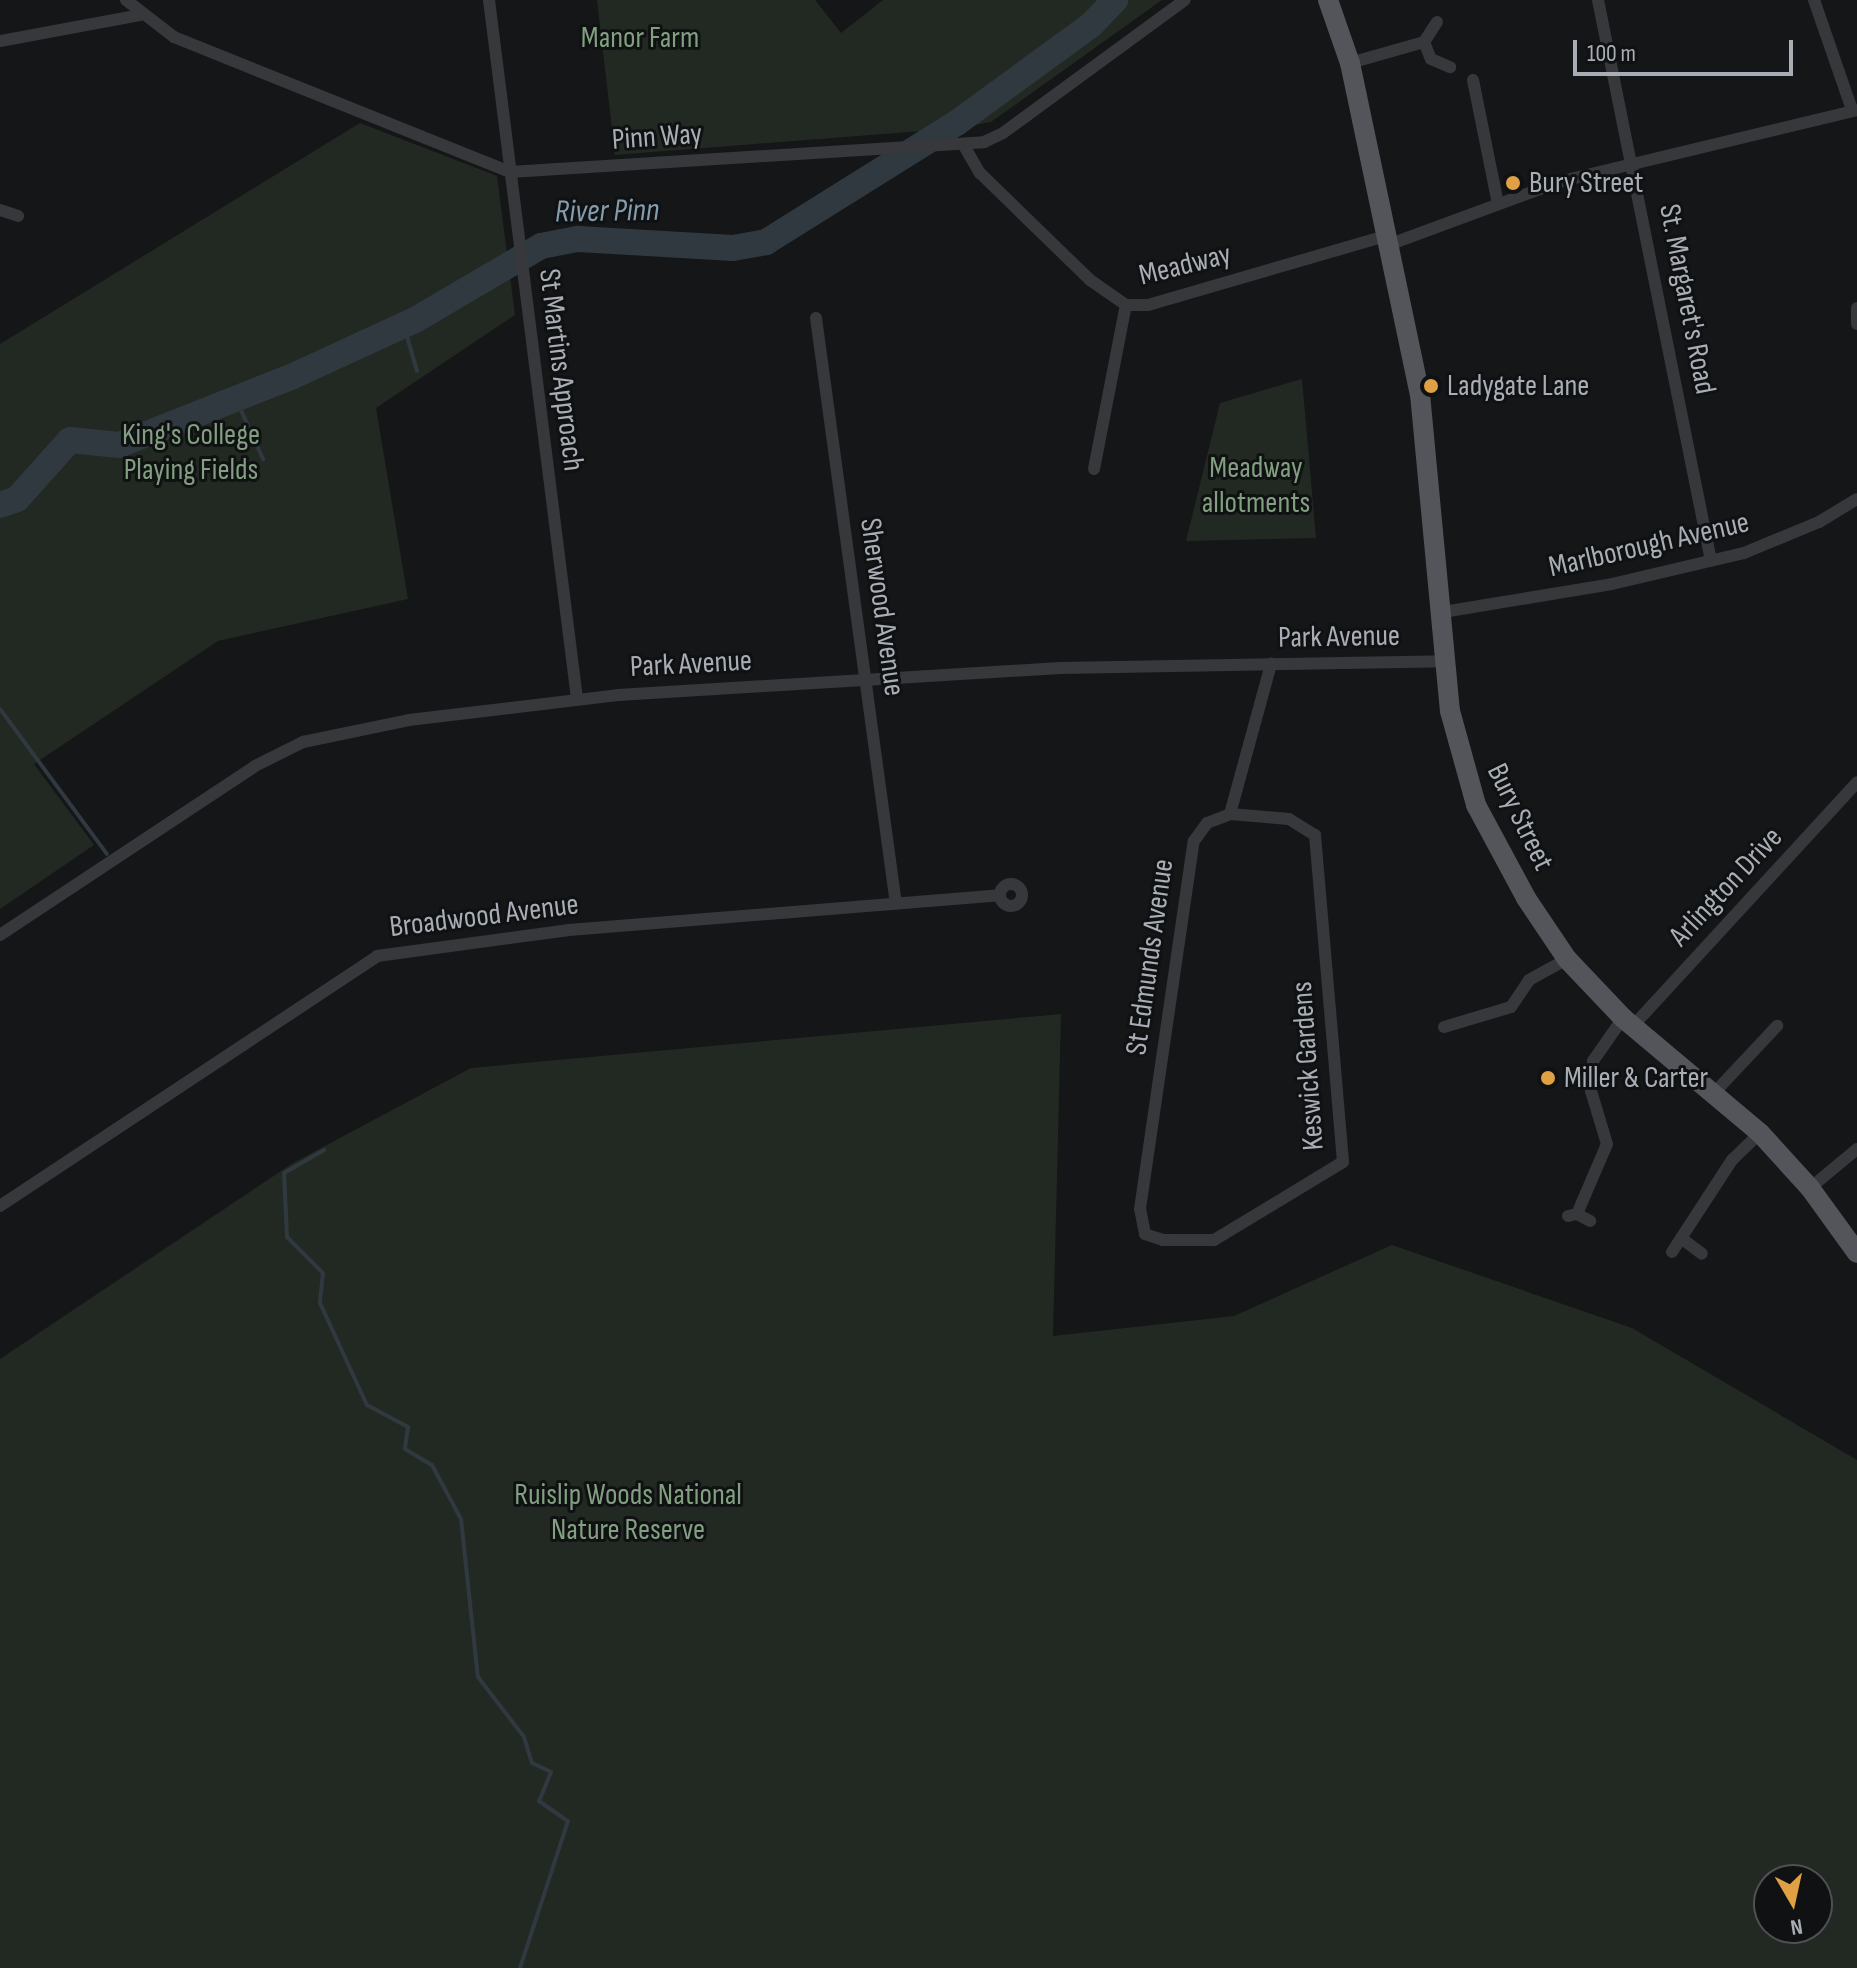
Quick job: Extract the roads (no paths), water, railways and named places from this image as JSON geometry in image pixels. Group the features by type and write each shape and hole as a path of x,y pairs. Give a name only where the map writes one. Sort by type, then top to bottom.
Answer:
{"main road":[{"name":"Bury Street","path":"1328,0 1350,63 1420,394 1446,661 1460,763 1476,805 1526,898 1567,959 1628,1022 1715,1092 1760,1133 1810,1188 1857,1253"}],"street":[{"name":"Pinn Way","path":"126,0 140,15 174,37 510,172 957,143 1003,133 1185,0"},
{"name":"St Martins Approach","path":"489,0 577,699"},
{"name":"St. Margaret's Road","path":"1598,0 1634,162 1711,561"},
{"path":"1387,240 1634,162 1854,110 1814,0"},
{"path":"0,41 140,15"},
{"path":"1350,63 1424,42 1437,22"},
{"path":"1424,42 1431,59 1450,67"},
{"path":"1473,80 1498,204"},
{"name":"Meadway","path":"957,143 980,173 1090,280 1126,305 1148,305 1387,240"},
{"path":"0,210 18,216"},
{"path":"1094,469 1126,305"},
{"path":"1857,308 1857,324"},
{"name":"Sherwood Avenue","path":"816,318 896,904"},
{"name":"Marlborough Avenue","path":"1443,612 1598,587 1711,561 1780,540 1857,499"},
{"name":"Park Avenue","path":"0,935 255,766 303,742 409,720 577,699 865,679 1060,668 1446,661"},
{"path":"1230,814 1271,664"},
{"name":"Arlington Drive","path":"1590,1221 1573,1215 1607,1144 1591,1091 1593,1061 1857,782"},
{"name":"St Edmunds Avenue","path":"1145,1234 1140,1209 1194,841 1207,823 1230,814"},
{"name":"Keswick Gardens","path":"1145,1234 1163,1240 1214,1240 1343,1162 1315,835 1289,819 1230,814"},
{"name":"Broadwood Avenue","path":"0,1206 377,956 569,930 1000,895"},
{"path":"1444,1027 1511,1007 1529,980 1567,959"},
{"path":"1715,1092 1777,1026"},
{"path":"1672,1252 1732,1160 1760,1133"},
{"path":"1810,1188 1857,1149"},
{"path":"1681,1238 1702,1254"}],"waterway":[{"name":"River Pinn","path":"0,505 17,499 70,440 119,445 291,377 415,320 541,246 578,239 733,248 766,242 958,122 1091,25 1115,0"},
{"path":"404,326 417,371"},
{"path":"236,399 263,459"},
{"path":"0,709 107,854"},
{"path":"324,1150 284,1173 287,1237 323,1273 320,1303 367,1405 408,1427 405,1449 432,1465 461,1519 478,1677 524,1737 532,1763 551,1772 539,1801 568,1821 520,1968"}],"place":[{"name":"Bury Street","path":"1513,183"},
{"name":"Ladygate Lane","path":"1431,386"},
{"name":"Miller & Carter","path":"1548,1078"}],"park label":[{"name":"Manor Farm","path":"640,38"},
{"name":"King's College Playing Fields","path":"191,452"},
{"name":"Meadway allotments","path":"1256,485"},
{"name":"Ruislip Woods National Nature Reserve","path":"628,1512"}]}
